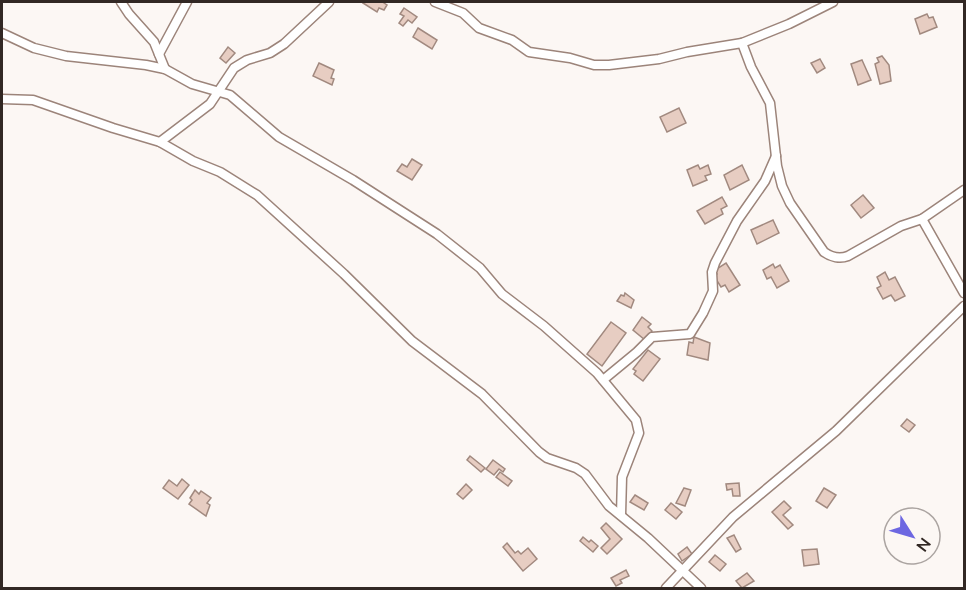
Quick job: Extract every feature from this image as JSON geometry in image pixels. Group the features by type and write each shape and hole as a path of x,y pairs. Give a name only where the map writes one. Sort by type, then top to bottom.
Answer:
{"street":[{"path":"121,2 151,37 165,69"},
{"path":"159,54 187,2"},
{"path":"160,142 210,104 234,68 247,60 270,53 284,44 328,2"},
{"path":"435,2 463,13 480,28 512,40 529,52 564,57 594,65 614,65 659,59 742,43 789,24 833,2"},
{"path":"2,33 34,48 66,56 165,69 192,84 218,90 238,101 279,137 353,180 437,234 480,268 502,294 544,326 603,380 636,420 639,428 636,443 622,477 621,515"},
{"path":"742,43 751,67 770,103 782,186 790,203 824,252 843,258 848,256 901,225 922,219 964,190"},
{"path":"2,99 33,100 160,142 220,172 257,195 344,274 412,341 482,394 539,452 547,458 576,468 585,474 605,502 701,588"},
{"path":"603,380 652,337 690,334 713,291 712,272 715,263 737,221 765,181 776,156"},
{"path":"922,219 964,293"},
{"path":"666,588 733,517 836,431 964,306"}],"building":[{"path":"364,2 385,2 387,5 384,10 379,8 377,12"},
{"path":"404,8 417,17 412,23 408,20 403,26 399,23 404,16 400,14"},
{"path":"927,14 929,18 933,17 937,27 920,34 915,19"},
{"path":"418,28 437,40 432,49 413,37"},
{"path":"228,47 235,53 226,63 220,58"},
{"path":"882,56 889,65 891,81 880,84 875,64 879,62 877,58"},
{"path":"820,59 825,68 817,73 811,63"},
{"path":"862,60 871,80 858,85 851,64"},
{"path":"319,63 334,70 331,78 334,79 332,85 313,76"},
{"path":"679,108 686,123 667,132 660,117"},
{"path":"412,159 422,165 412,180 397,171 402,164 407,167"},
{"path":"698,165 700,169 708,165 711,174 705,176 707,180 693,186 687,170"},
{"path":"742,165 749,180 730,190 724,175"},
{"path":"863,195 874,208 861,218 851,205"},
{"path":"722,197 727,206 721,209 723,214 705,224 697,211"},
{"path":"773,220 779,233 757,244 751,230"},
{"path":"726,263 740,285 729,292 725,285 721,287 714,276 717,274 715,270"},
{"path":"773,264 775,268 780,265 789,281 777,288 771,277 767,279 763,270"},
{"path":"885,272 889,280 895,277 905,296 895,301 891,295 883,299 877,288 881,286 877,277"},
{"path":"625,293 634,300 631,308 617,301"},
{"path":"642,317 651,324 648,327 652,331 645,340 633,330"},
{"path":"611,322 626,333 602,366 587,354"},
{"path":"694,337 710,343 708,360 687,355 689,342 693,343"},
{"path":"648,350 660,359 643,381 634,374 636,371 633,369"},
{"path":"907,419 915,425 909,432 901,426"},
{"path":"470,456 485,468 481,472 467,460"},
{"path":"493,460 505,469 503,472 499,469 494,475 486,469"},
{"path":"500,472 512,481 508,486 496,477"},
{"path":"182,479 189,485 178,499 163,488 169,480 177,486"},
{"path":"739,483 740,496 733,496 732,489 727,490 726,484"},
{"path":"466,484 472,490 463,499 457,494"},
{"path":"684,488 691,490 685,506 676,503"},
{"path":"824,488 836,495 827,508 816,501"},
{"path":"195,490 211,498 207,503 210,505 206,516 189,504"},
{"path":"635,495 648,503 644,510 630,502"},
{"path":"784,501 791,508 783,515 793,525 788,529 772,512"},
{"path":"671,503 682,512 676,519 665,510"},
{"path":"606,523 622,539 607,554 601,548 610,539 601,528"},
{"path":"734,535 741,549 736,552 727,538"},
{"path":"583,537 598,546 593,552 580,541"},
{"path":"507,543 515,553 518,551 521,554 528,548 537,559 523,571 503,547"},
{"path":"687,547 692,554 682,561 678,554"},
{"path":"817,549 819,564 804,566 802,550"},
{"path":"715,555 726,564 720,571 709,562"},
{"path":"626,570 629,576 620,580 622,583 616,586 611,578"},
{"path":"747,573 754,581 742,588 736,581"}]}
